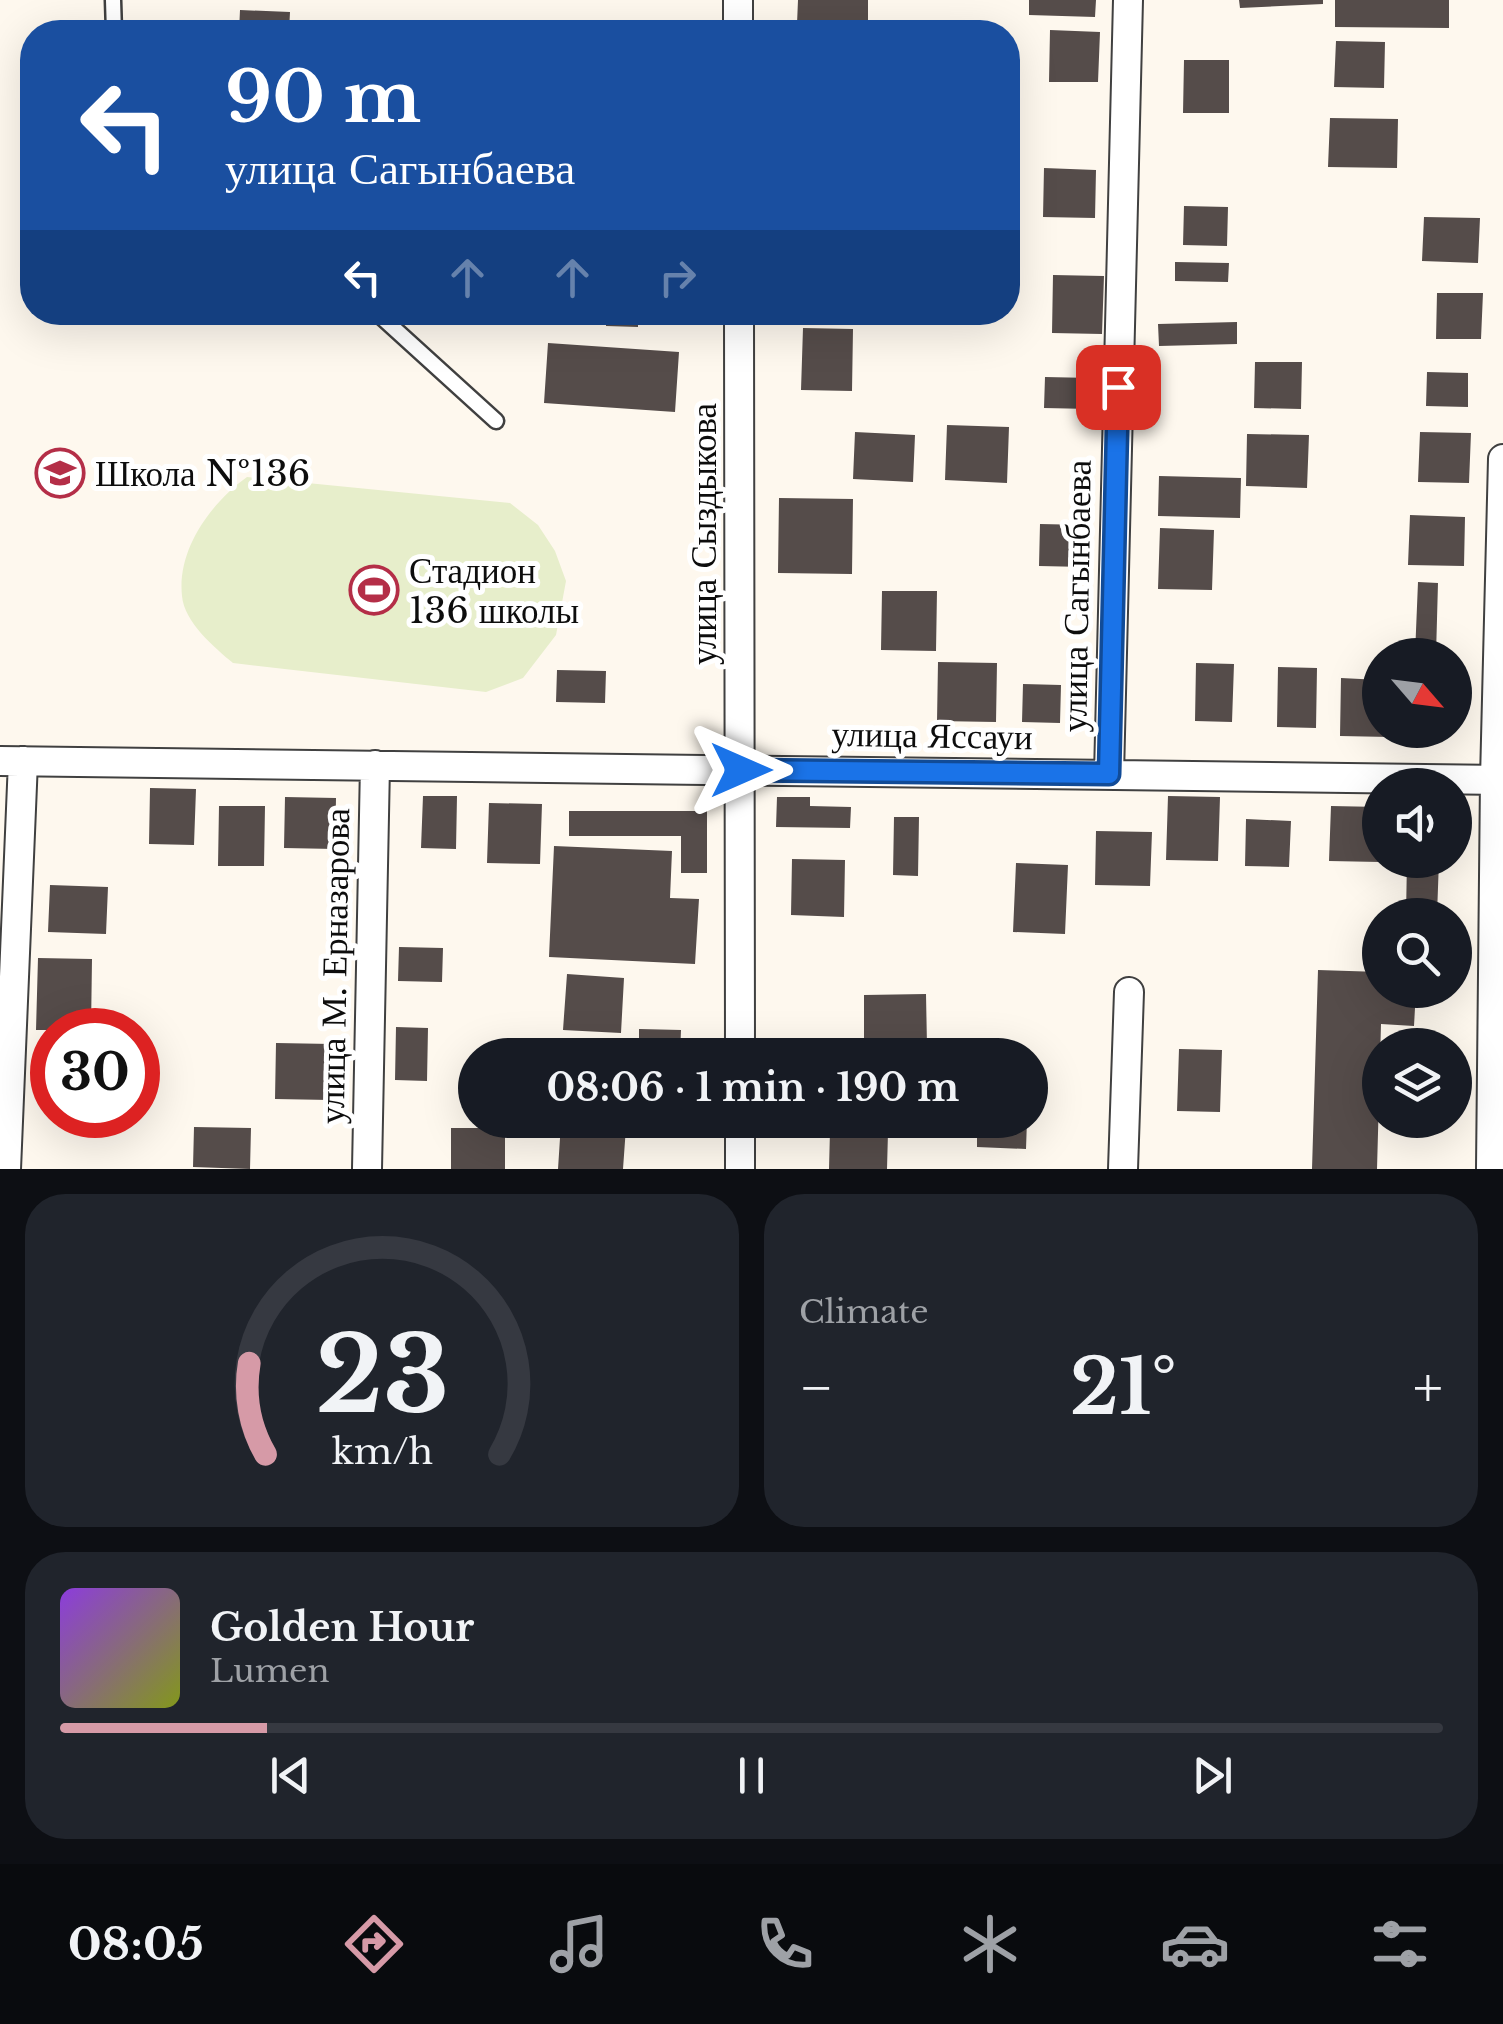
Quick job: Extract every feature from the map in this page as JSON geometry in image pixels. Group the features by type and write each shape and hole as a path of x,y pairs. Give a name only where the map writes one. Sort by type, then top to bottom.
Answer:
{"street":[{"name":"улица Сагынбаева","path":"1109,774 1128,0"},
{"name":"улица Сыздыкова","path":"739,325 740,1038"},
{"path":"1491,1169 1503,459"},
{"name":"улица Яссауи","path":"12,761 1499,780"},
{"path":"6,1169 12,761"},
{"name":"улица М. Ерназарова","path":"367,1169 375,766"},
{"path":"1123,1169 1128,992"},
{"path":"740,1138 740,1169"}],"lane":[{"path":"390,325 496,421"}],"green space":[{"name":"Стадион 136 школы","path":"247,477 510,503 538,525 555,551 566,581 556,635 523,678 486,692 233,663 188,615 182,578 199,529 221,500"}],"building":[{"path":"798,0 868,0 868,20 797,20"},
{"path":"1029,0 1096,0 1095,17 1029,15"},
{"path":"1239,0 1323,0 1323,4 1240,8"},
{"path":"1335,0 1449,0 1449,28 1335,27"},
{"path":"240,10 290,12 290,20 240,20"},
{"path":"1050,30 1100,32 1098,82 1049,82"},
{"path":"1336,41 1385,42 1384,88 1334,87"},
{"path":"1184,60 1229,60 1229,113 1183,113"},
{"path":"1330,118 1398,119 1397,168 1328,167"},
{"path":"1044,168 1096,170 1095,218 1043,217"},
{"path":"1184,206 1228,207 1227,246 1183,245"},
{"path":"1424,217 1480,218 1478,263 1422,261"},
{"path":"1175,262 1229,263 1228,282 1175,281"},
{"path":"1053,275 1104,276 1102,334 1052,333"},
{"path":"1437,293 1483,293 1481,339 1436,339"},
{"path":"1237,322 1237,344 1159,346 1158,324"},
{"path":"803,328 853,329 852,391 801,390"},
{"path":"548,343 679,352 675,412 544,403"},
{"path":"1255,362 1302,362 1301,409 1254,408"},
{"path":"1427,372 1468,373 1468,407 1426,406"},
{"path":"1045,377 1092,378 1091,409 1044,408"},
{"path":"947,425 1009,427 1007,483 945,480"},
{"path":"855,432 915,435 913,482 853,479"},
{"path":"1420,432 1471,433 1469,483 1418,482"},
{"path":"1247,434 1309,435 1307,488 1246,486"},
{"path":"1159,476 1241,478 1240,518 1158,516"},
{"path":"779,498 853,499 852,574 778,573"},
{"path":"1410,515 1465,517 1464,566 1408,565"},
{"path":"1040,524 1086,525 1085,567 1039,566"},
{"path":"1160,528 1214,530 1212,590 1158,589"},
{"path":"1418,582 1438,583 1436,638 1416,638"},
{"path":"882,591 937,591 936,651 881,650"},
{"path":"938,662 997,663 996,722 937,721"},
{"path":"1196,663 1234,664 1232,722 1195,721"},
{"path":"1278,667 1317,668 1316,728 1277,727"},
{"path":"557,670 606,671 605,703 556,702"},
{"path":"1341,678 1362,679 1362,736 1340,736"},
{"path":"1023,684 1061,685 1060,723 1022,722"},
{"path":"150,788 196,789 194,845 149,844"},
{"path":"423,796 457,796 456,849 421,848"},
{"path":"1168,796 1220,797 1218,861 1166,860"},
{"path":"285,797 336,798 335,849 284,848"},
{"path":"777,797 810,797 810,806 851,807 850,828 776,827"},
{"path":"489,803 542,804 540,864 487,863"},
{"path":"219,806 265,806 264,866 218,866"},
{"path":"1331,806 1362,807 1362,862 1329,861"},
{"path":"569,811 707,811 707,873 681,873 681,836 569,836"},
{"path":"894,817 919,817 918,876 893,875"},
{"path":"1246,819 1291,821 1289,867 1245,866"},
{"path":"1096,831 1152,832 1150,886 1095,885"},
{"path":"554,846 672,851 670,898 699,899 695,964 549,957"},
{"path":"792,859 845,860 844,917 791,915"},
{"path":"1016,863 1068,865 1065,934 1013,932"},
{"path":"1407,878 1438,878 1438,898 1406,898"},
{"path":"50,885 108,887 106,934 48,932"},
{"path":"399,947 443,948 442,982 398,981"},
{"path":"38,958 92,959 91,1008 37,1008"},
{"path":"1318,970 1362,971 1362,1008 1415,1008 1414,1026 1381,1024 1381,1028 1362,1028 1362,1138 1378,1138 1377,1169 1312,1169"},
{"path":"567,974 624,978 621,1033 563,1030"},
{"path":"926,994 927,1038 864,1038 864,995"},
{"path":"396,1027 428,1028 427,1081 395,1080"},
{"path":"639,1029 681,1030 681,1038 639,1038"},
{"path":"276,1043 332,1044 330,1100 275,1099"},
{"path":"1179,1049 1222,1050 1220,1112 1177,1111"},
{"path":"194,1127 251,1128 250,1169 193,1167"},
{"path":"451,1128 458,1128 458,1138 505,1138 505,1169 451,1169"},
{"path":"560,1138 625,1138 623,1169 558,1169"},
{"path":"830,1138 888,1138 887,1169 829,1169"},
{"path":"977,1138 1026,1138 1026,1149 977,1147"}],"place":[{"name":"Школа №136","path":"60,473"},
{"name":"Стадион 136 школы","path":"374,590"}],"route":[{"path":"741,770 1109,774 1118,387"}]}
